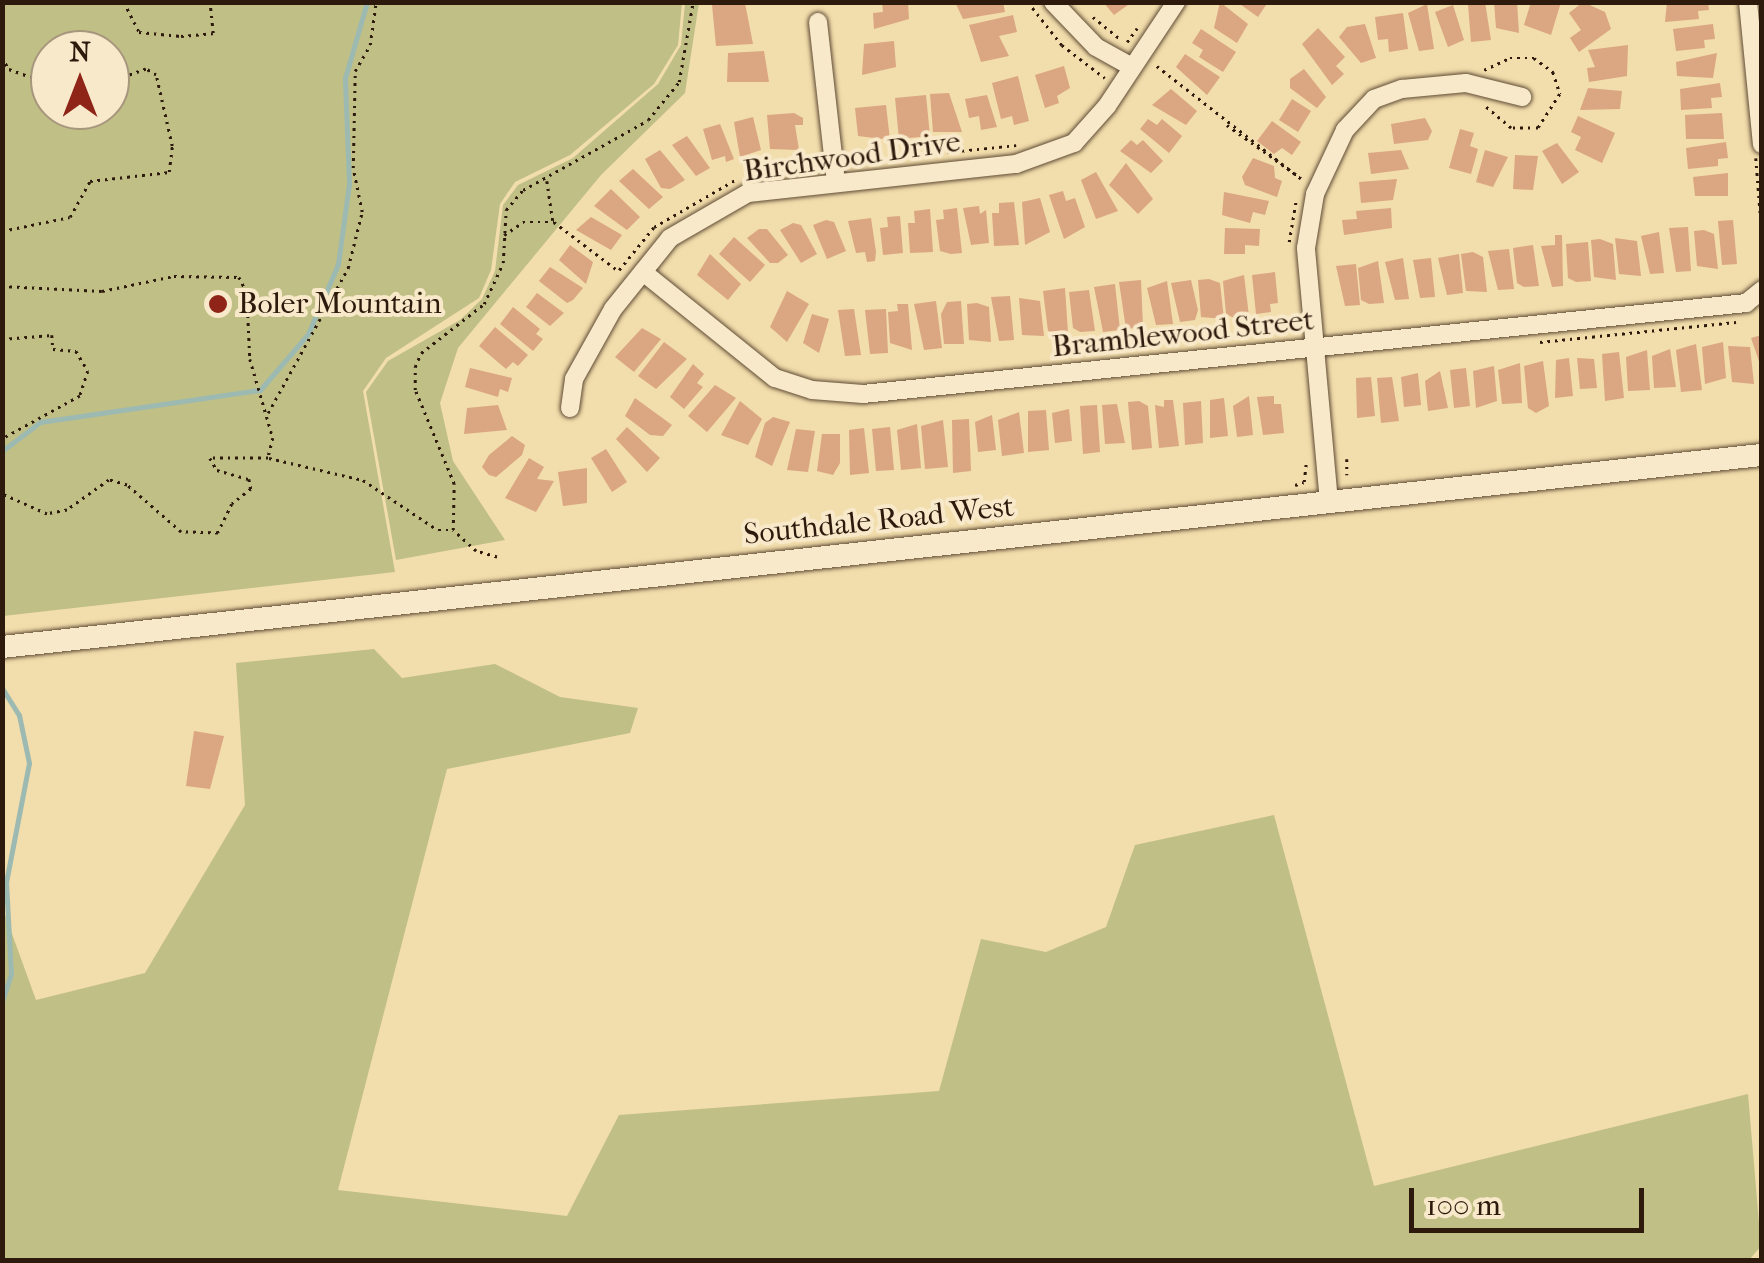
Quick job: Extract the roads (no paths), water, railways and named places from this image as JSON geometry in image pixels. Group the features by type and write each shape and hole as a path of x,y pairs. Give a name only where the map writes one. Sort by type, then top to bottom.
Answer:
{"main road":[{"name":"Southdale Road West","path":"2,647 1762,455"}],"street":[{"path":"1053,2 1096,47 1132,67"},
{"name":"Birchwood Drive","path":"570,408 574,379 639,278 670,238 748,193 1016,164 1074,143 1176,2"},
{"path":"1748,2 1757,32 1762,144"},
{"path":"818,22 836,182"},
{"path":"1329,502 1306,248 1316,194 1345,130 1374,99 1402,89 1466,82 1522,97"},
{"name":"Bramblewood Street","path":"639,278 776,378 812,390 863,394 1746,303 1762,290"}],"waterway":[{"path":"2,451 40,422 260,390 308,334 338,264 349,184 345,78 367,2"},
{"path":"2,688 19,715 29,763 6,882 11,974 2,1002"}],"place":[{"name":"Boler Mountain","path":"218,304"}]}
